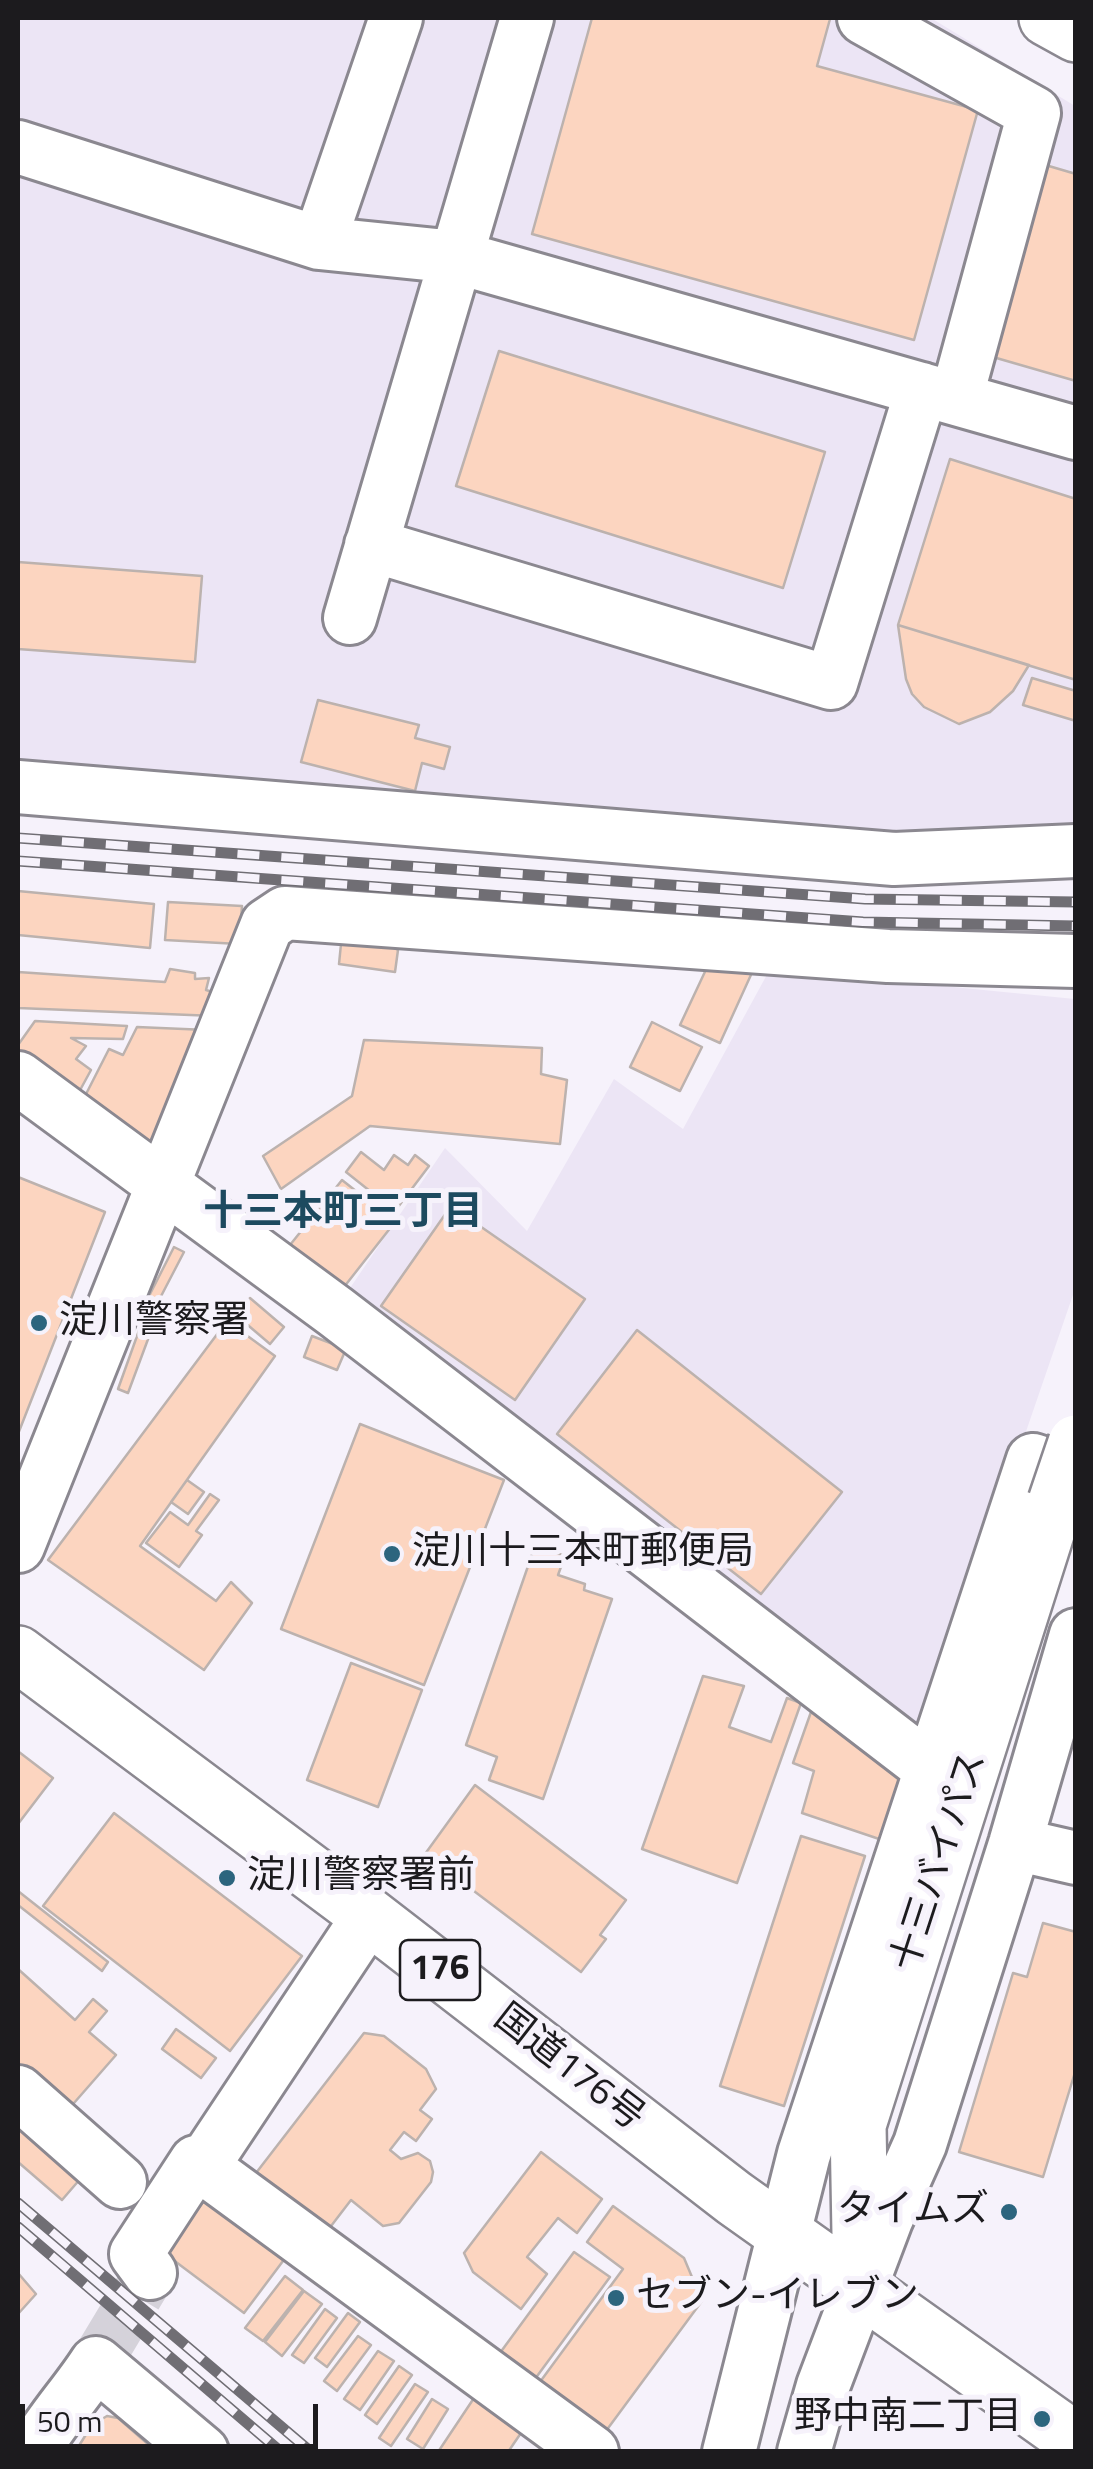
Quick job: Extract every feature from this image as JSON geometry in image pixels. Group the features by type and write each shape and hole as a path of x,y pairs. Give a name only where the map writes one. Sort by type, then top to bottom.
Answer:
{"highway":[{"path":"1047,18 1076,34"},
{"name":"十三バイパス","path":"861,2289 858,2125 1060,1470"},
{"name":"国道176号","path":"18,1654 369,1916 784,2234 1076,2442"}],"street":[{"path":"319,243 396,18"},
{"path":"350,618 527,18"},
{"path":"371,545 831,683 939,394 1034,113 864,18"},
{"path":"18,147 319,243 456,257 1076,433"},
{"path":"18,787 894,860 1076,851"},
{"path":"18,1546 267,924 285,913 888,956 1076,962"},
{"path":"18,1078 336,1312 932,1770"},
{"path":"729,2452 804,2154 932,1770 1060,1470"},
{"path":"804,2452 822,2386 920,2144 1015,1844 1076,1634"},
{"path":"1015,1844 1076,1858"},
{"path":"202,2167 369,1916"},
{"path":"18,2092 120,2182"},
{"path":"150,2273 136,2254 196,2162 592,2452"},
{"path":"33,2429 74,2397 96,2363 202,2452"}],"shaded area":[{"path":"18,18 931,18 1075,106 1075,827 915,833 18,768"},
{"path":"770,969 1075,999 1075,1289 922,1734 346,1294 445,1148 527,1231 614,1079 683,1129"}],"building":[{"path":"592,18 830,19 817,66 978,110 914,340 532,234"},
{"path":"1042,164 1076,174 1076,381 986,355"},
{"path":"499,351 825,452 783,588 456,486"},
{"path":"950,459 1076,499 1076,680 898,625"},
{"path":"18,562 202,576 195,662 18,649"},
{"path":"898,625 1029,665 1013,691 990,712 959,724 924,707 912,694"},
{"path":"1032,678 1076,691 1076,721 1023,705"},
{"path":"318,700 419,725 415,738 450,747 444,769 422,763 415,791 301,762"},
{"path":"18,891 154,904 150,948 18,935"},
{"path":"168,902 242,906 239,944 165,940"},
{"path":"342,934 375,937 398,950 395,972 339,964"},
{"path":"710,961 755,966 720,1043 680,1025"},
{"path":"170,969 195,973 195,979 209,978 206,990 219,994 215,1016 18,1008 18,972 165,982"},
{"path":"35,1021 127,1026 123,1039 71,1038 86,1046 76,1059 91,1070 73,1103 18,1060 18,1045"},
{"path":"652,1022 702,1047 680,1091 630,1067"},
{"path":"137,1027 207,1030 160,1149 101,1121 83,1100 109,1049 123,1055"},
{"path":"364,1040 542,1048 541,1074 567,1080 560,1144 370,1126 281,1189 263,1156 352,1096"},
{"path":"361,1152 384,1170 394,1155 408,1165 415,1155 429,1166 395,1211 346,1172"},
{"name":"淀川警察署","path":"18,1177 105,1212 18,1434"},
{"path":"342,1180 395,1222 344,1287 290,1245"},
{"path":"451,1206 585,1299 515,1400 381,1306"},
{"path":"174,1247 184,1252 158,1302 148,1298"},
{"path":"250,1298 284,1327 270,1344 236,1315"},
{"path":"146,1311 157,1315 128,1393 118,1389"},
{"path":"227,1321 275,1356 140,1546 216,1601 231,1582 252,1603 204,1670 48,1560"},
{"path":"637,1330 842,1492 761,1594 557,1434"},
{"path":"312,1336 346,1349 337,1370 304,1357"},
{"path":"360,1424 504,1480 424,1685 281,1629"},
{"path":"187,1480 204,1492 188,1514 171,1502"},
{"path":"210,1494 219,1500 196,1531 202,1535 179,1567 146,1543 170,1512 188,1525"},
{"path":"535,1546 565,1556 558,1575 585,1584 584,1590 612,1599 543,1799 489,1780 497,1757 466,1745"},
{"path":"351,1663 422,1690 378,1807 307,1780"},
{"path":"703,1676 744,1686 729,1727 771,1742 787,1698 801,1703 737,1883 642,1849"},
{"path":"811,1712 842,1721 914,1786 894,1844 802,1813 814,1771 793,1763"},
{"path":"18,1754 53,1778 18,1824"},
{"path":"475,1785 626,1900 600,1935 606,1939 581,1972 425,1854"},
{"path":"114,1813 302,1956 230,2051 43,1906"},
{"path":"801,1836 865,1856 784,2106 720,2086"},
{"path":"18,1891 108,1962 102,1971 18,1905"},
{"path":"1043,1923 1076,1932 1076,2069 1043,2177 959,2152 1013,1973 1027,1977"},
{"path":"18,1969 75,2020 93,1999 107,2011 89,2032 116,2055 67,2111 18,2068"},
{"path":"176,2029 216,2058 201,2078 162,2049"},
{"path":"364,2033 384,2036 426,2069 436,2089 420,2110 432,2119 416,2141 404,2132 390,2150 401,2159 418,2153 430,2161 433,2172 431,2182 399,2223 383,2226 351,2200 328,2230 289,2206 256,2173"},
{"path":"18,2123 81,2178 62,2200 18,2162"},
{"path":"541,2152 602,2199 577,2233 558,2218 527,2257 547,2274 521,2309 473,2272 464,2253"},
{"path":"207,2197 286,2257 244,2313 164,2253"},
{"path":"613,2206 684,2258 702,2301 603,2435 537,2386 623,2269 587,2242"},
{"path":"574,2252 610,2277 532,2383 497,2357"},
{"path":"18,2273 36,2294 18,2314"},
{"path":"285,2276 303,2290 263,2341 245,2328"},
{"path":"304,2291 322,2304 282,2356 265,2342"},
{"path":"325,2309 337,2318 304,2363 292,2355"},
{"path":"348,2313 360,2322 327,2367 315,2358"},
{"path":"358,2336 371,2345 337,2391 324,2381"},
{"path":"378,2351 394,2361 360,2410 344,2399"},
{"path":"399,2366 412,2375 377,2424 365,2415"},
{"path":"415,2384 428,2392 391,2446 379,2438"},
{"path":"474,2398 523,2430 508,2452 438,2452"},
{"path":"432,2399 448,2409 423,2449 407,2439"},
{"path":"107,2416 118,2418 157,2452 75,2452 92,2425"}],"tunnel":[{"path":"96,2363 150,2273"}],"railway":[{"path":"18,838 865,899 1076,902"},
{"path":"18,861 863,922 1076,926"},
{"path":"18,2203 311,2452"},
{"path":"18,2227 281,2452"}],"place":[{"name":"淀川警察署","path":"39,1323"},
{"name":"淀川十三本町郵便局","path":"392,1554"},
{"name":"淀川警察署前","path":"227,1878"},
{"name":"タイムズ","path":"1009,2212"},
{"name":"セブン-イレブン","path":"616,2298"},
{"name":"野中南二丁目","path":"1042,2419"}],"district":[{"name":"十三本町三丁目","path":"343,1214"}]}
